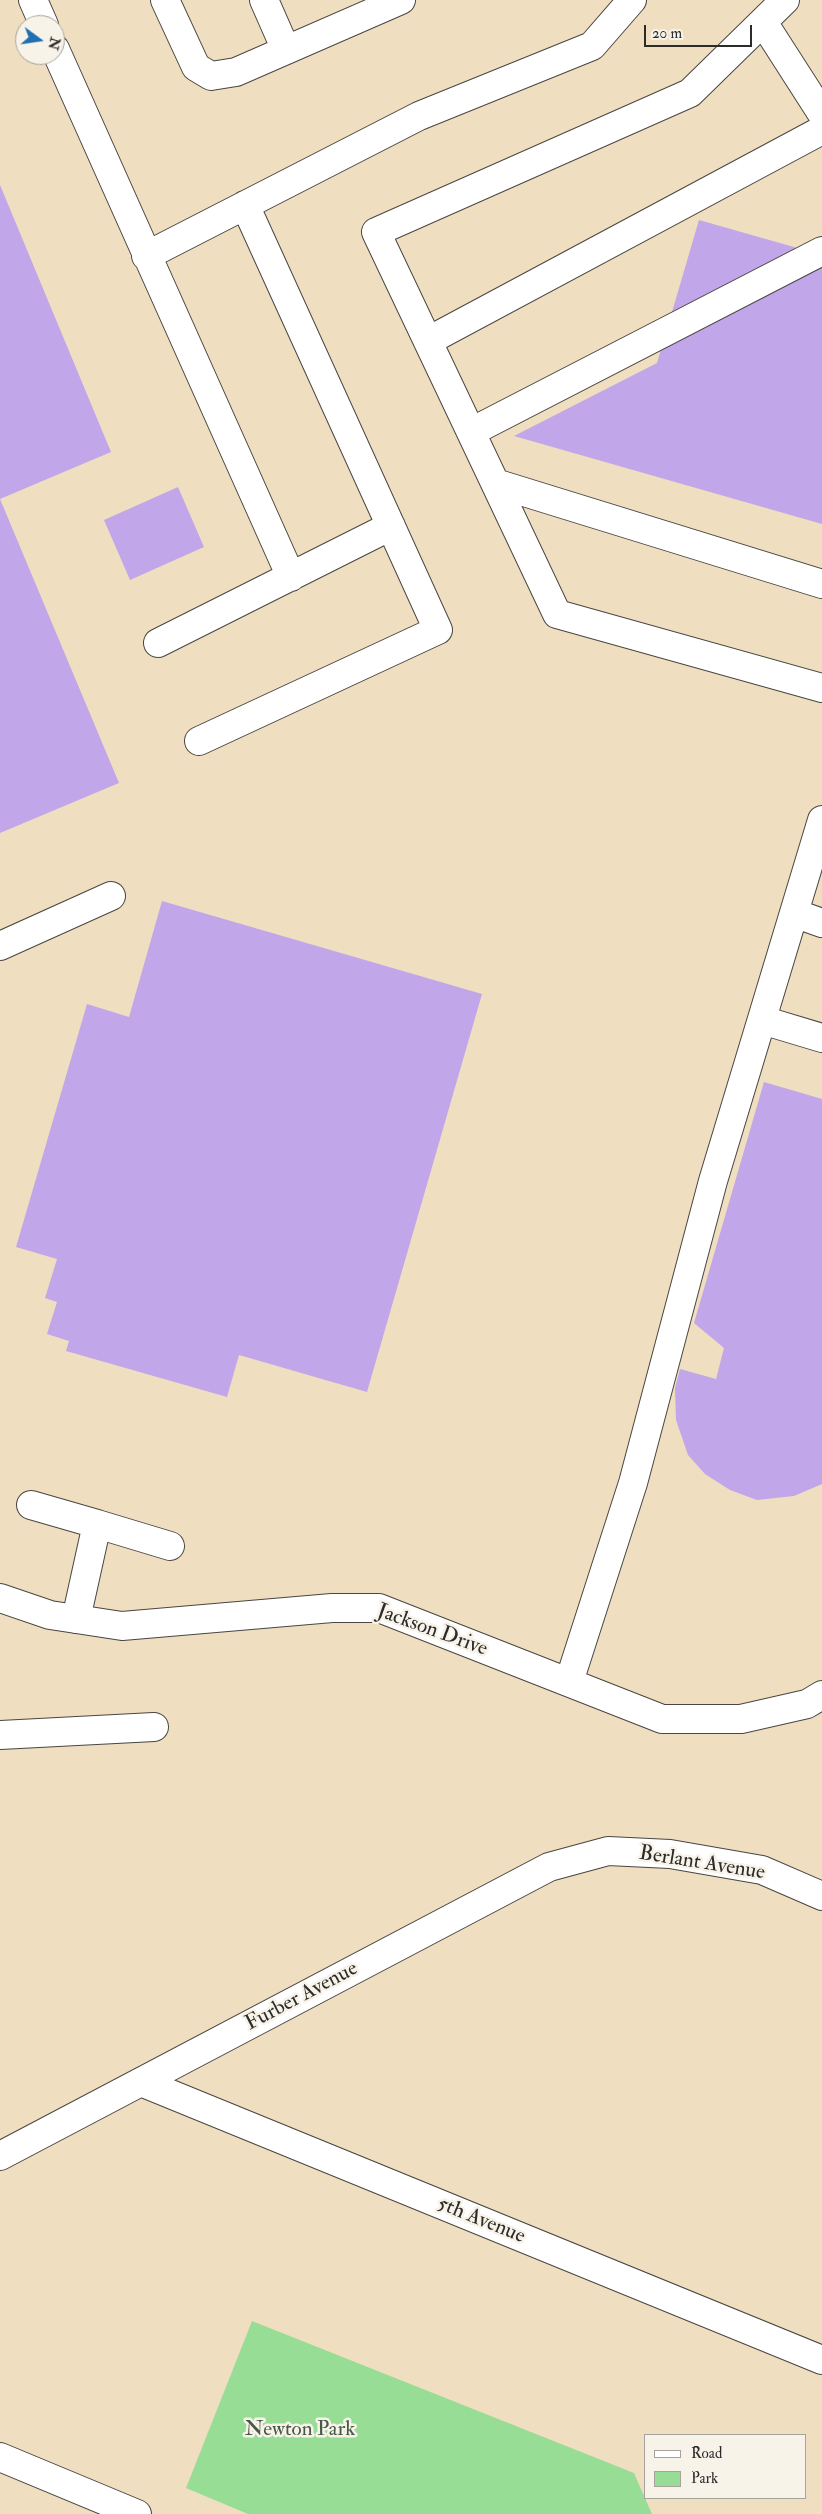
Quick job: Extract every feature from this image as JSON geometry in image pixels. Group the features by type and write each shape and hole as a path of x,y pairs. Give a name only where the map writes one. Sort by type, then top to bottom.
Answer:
{"street":[{"path":"33,0 40,15"},
{"path":"165,0 196,67 211,76 236,72 401,0"},
{"path":"264,0 286,50"},
{"path":"146,256 419,116 592,46 632,0"},
{"path":"785,0 690,93 376,232 557,614 822,688"},
{"path":"763,22 822,114"},
{"path":"62,65 291,577"},
{"path":"428,341 822,130"},
{"path":"199,741 438,630 245,205"},
{"path":"471,432 822,251"},
{"path":"495,483 822,584"},
{"path":"158,642 391,526"},
{"path":"569,1682 633,1483 714,1181 822,820"},
{"path":"0,946 111,896"},
{"path":"794,913 822,923"},
{"path":"762,1020 822,1038"},
{"path":"31,1505 170,1546"},
{"path":"76,1619 97,1524"},
{"name":"Jackson Drive","path":"0,1598 50,1615 122,1626 332,1608 378,1608 662,1718 741,1719 807,1704 822,1695"},
{"path":"0,1735 154,1727"},
{"name":"Berlant Avenue","path":"608,1851 670,1854 762,1870 822,1896"},
{"name":"Furber Avenue","path":"0,2156 549,1867 608,1851"},
{"name":"5th Avenue","path":"141,2082 822,2360"},
{"path":"0,2457 138,2514"}],"green space":[{"name":"Newton Park","path":"252,2321 634,2473 652,2514 248,2514 186,2488"}],"building":[{"path":"0,185 111,452 0,499"},
{"path":"699,220 822,255 822,524 514,436 657,363"},
{"path":"178,487 204,547 130,580 104,520"},
{"path":"0,499 119,783 0,833"},
{"path":"162,901 482,994 367,1392 239,1355 227,1397 66,1351 69,1341 47,1334 57,1302 45,1298 57,1259 16,1247 87,1004 129,1017"},
{"path":"764,1082 822,1099 822,1484 794,1496 757,1500 730,1490 705,1474 688,1455 676,1420 675,1388 680,1369 716,1379 724,1348 694,1323"}]}
